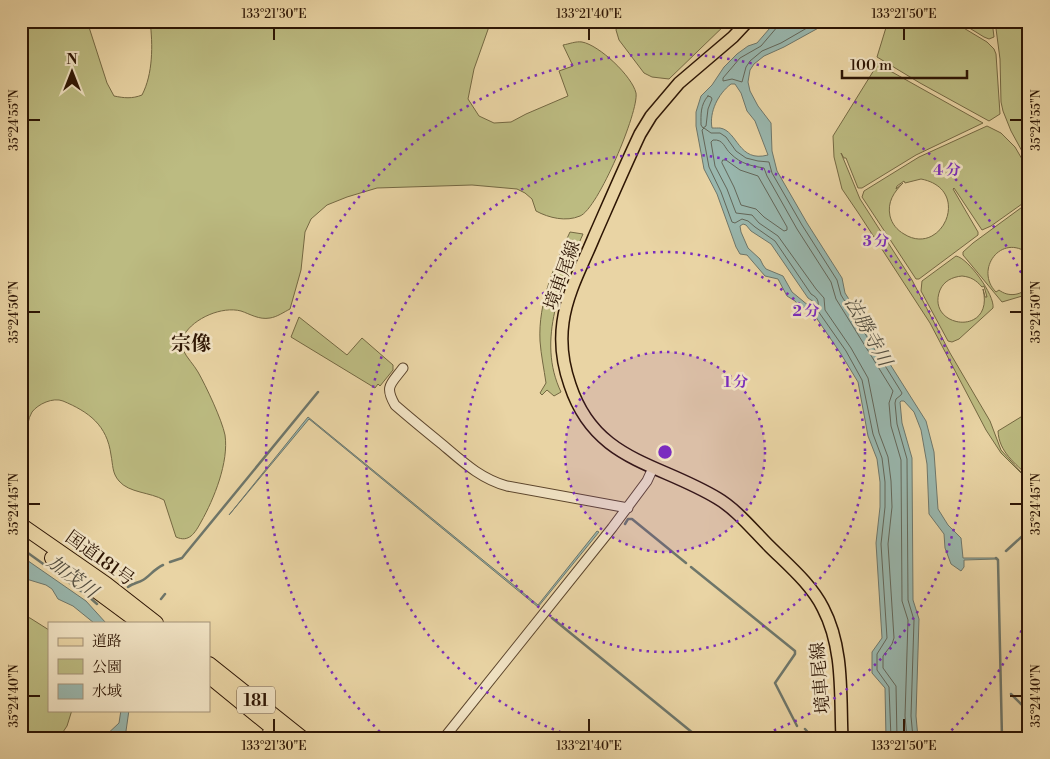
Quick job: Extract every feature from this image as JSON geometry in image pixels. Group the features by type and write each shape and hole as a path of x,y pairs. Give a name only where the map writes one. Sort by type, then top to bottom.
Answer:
{"highway":[{"name":"国道181号","path":"21,525 107,585 155,622"},
{"name":"国道181号","path":"21,535 139,622"},
{"name":"181","path":"210,665 272,728 302,738"},
{"name":"181","path":"210,677 285,738"}],"main road":[{"name":"境車尾線","path":"748,21 733,37 679,83 651,116 640,134 572,289 565,313 562,333 562,354 567,377 576,402 588,423 612,446 653,468 702,490 726,504 788,565 817,598 829,621 837,646 842,738"}],"street":[{"path":"403,368 388,390 395,405 469,467 484,477 494,483 507,486 628,508"},
{"path":"444,738 628,508 647,481 653,468"}],"green space":[{"path":"21,21 87,21 107,83 114,96 128,98 142,95 146,87 152,49 150,21 491,21 474,69 468,99 479,116 494,123 511,122 568,96 559,71 573,66 563,45 577,42 589,44 606,55 622,70 636,93 635,103 616,159 597,196 588,209 580,216 563,219 536,211 532,199 517,189 472,185 377,188 327,205 311,219 305,232 301,270 290,309 270,318 258,317 241,311 225,310 209,315 194,323 183,337 183,350 198,372 213,403 225,435 226,446 223,468 206,513 194,533 188,538 181,539 176,537 164,500 128,488 119,481 114,472 109,445 101,428 89,415 72,405 55,400 42,404 32,412 28,423 26,445 21,456"},
{"path":"618,21 729,21 669,79 652,77 644,73 619,40 616,30"},
{"path":"888,21 952,21 987,42 996,54 1000,114 989,121 877,57"},
{"path":"958,21 992,21 994,37 989,39 984,37"},
{"path":"995,21 1029,21 1029,164 1011,131 1003,111 1000,59"},
{"path":"876,63 983,123 916,155 862,188 858,188 846,158 841,153 860,199 912,280 950,353 990,421 1001,450 1029,481 1001,453 986,430 930,323 842,189 834,157 833,136 874,70"},
{"path":"987,126 1001,133 1015,147 1029,171 1029,199 991,226 982,230 954,188 978,235 919,279 916,279 862,197 864,191 919,157","holes":["921,179 937,185 946,195 948,207 946,219 940,230 930,237 918,239 899,231 892,222 889,211 892,198 903,183 896,189 897,186 904,181 905,183"]},
{"path":"1029,202 1029,254 1019,248 1009,248 1000,251 994,256 989,265 988,274 990,283 996,292 999,290 1006,294 1014,294 1022,292 1029,287 1029,294 1002,302 963,255 963,252"},
{"path":"570,232 583,234 560,291 551,332 554,372 561,392 554,396 547,390 542,395 540,393 546,383 540,341 544,299 558,258"},
{"path":"956,256 967,263 980,278 990,295 993,308 959,339 952,342 948,341 921,291 922,281","holes":["965,276 978,282 982,287 984,286 987,297 985,297 983,289 984,305 979,315 971,321 960,322 950,319 942,313 938,303 940,290 944,284 955,277"]},
{"path":"299,317 347,355 362,338 393,365 393,370 380,386 378,384 375,388 291,337"},
{"path":"1029,412 1029,477 1013,462 1005,451 1001,445 998,431"},
{"path":"21,615 30,618 48,629 48,712 71,712 67,726 59,738 21,738"}],"water":[{"name":"法勝寺川","path":"776,21 825,21 822,26 764,56 754,64 750,70 748,82 750,91 758,106 771,123 772,151 777,171 842,278 845,293 926,421 934,452 938,509 948,525 961,538 963,558 997,558 964,560 964,567 961,571 951,564 945,548 944,534 929,514 927,464 921,430 914,412 904,401 901,401 902,423 912,458 913,600 919,619 916,716 918,738 886,738 885,688 872,673 872,652 882,638 876,543 880,507 880,482 877,459 868,436 858,382 811,310 800,307 787,296 778,279 765,276 747,255 740,254 717,194 704,169 696,126 696,112 701,96 737,54 748,46 757,43","holes":["731,84 735,84 741,93 747,111 755,121 768,155 750,155 739,146 726,130 712,128 713,110 718,98","743,224 771,244 808,298 814,302 814,305 809,306 792,292 783,276 766,269 760,259 748,248 741,232 740,226"]},
{"path":"308,417 538,605 597,531 599,532 538,607 309,419 229,515"},
{"path":"21,556 86,601 105,622 93,622 73,606 58,599 52,589 46,585 23,578"},
{"path":"121,712 129,712 125,738 103,738 119,723"}],"waterway":[{"path":"170,562 182,558 318,392"},
{"path":"625,524 628,519 632,519 686,563"},
{"path":"1006,551 1029,530"},
{"name":"加茂川","path":"21,548 97,604"},
{"path":"996,558 998,560 1002,738"},
{"path":"128,587 143,580 163,565"},
{"path":"691,567 795,651 795,654 775,683 797,726"},
{"path":"161,599 165,594"},
{"path":"552,618 699,738"},
{"path":"1011,694 1029,712"},
{"path":"805,729 813,738"}],"district":[{"name":"宗像","path":"191,343"}]}
